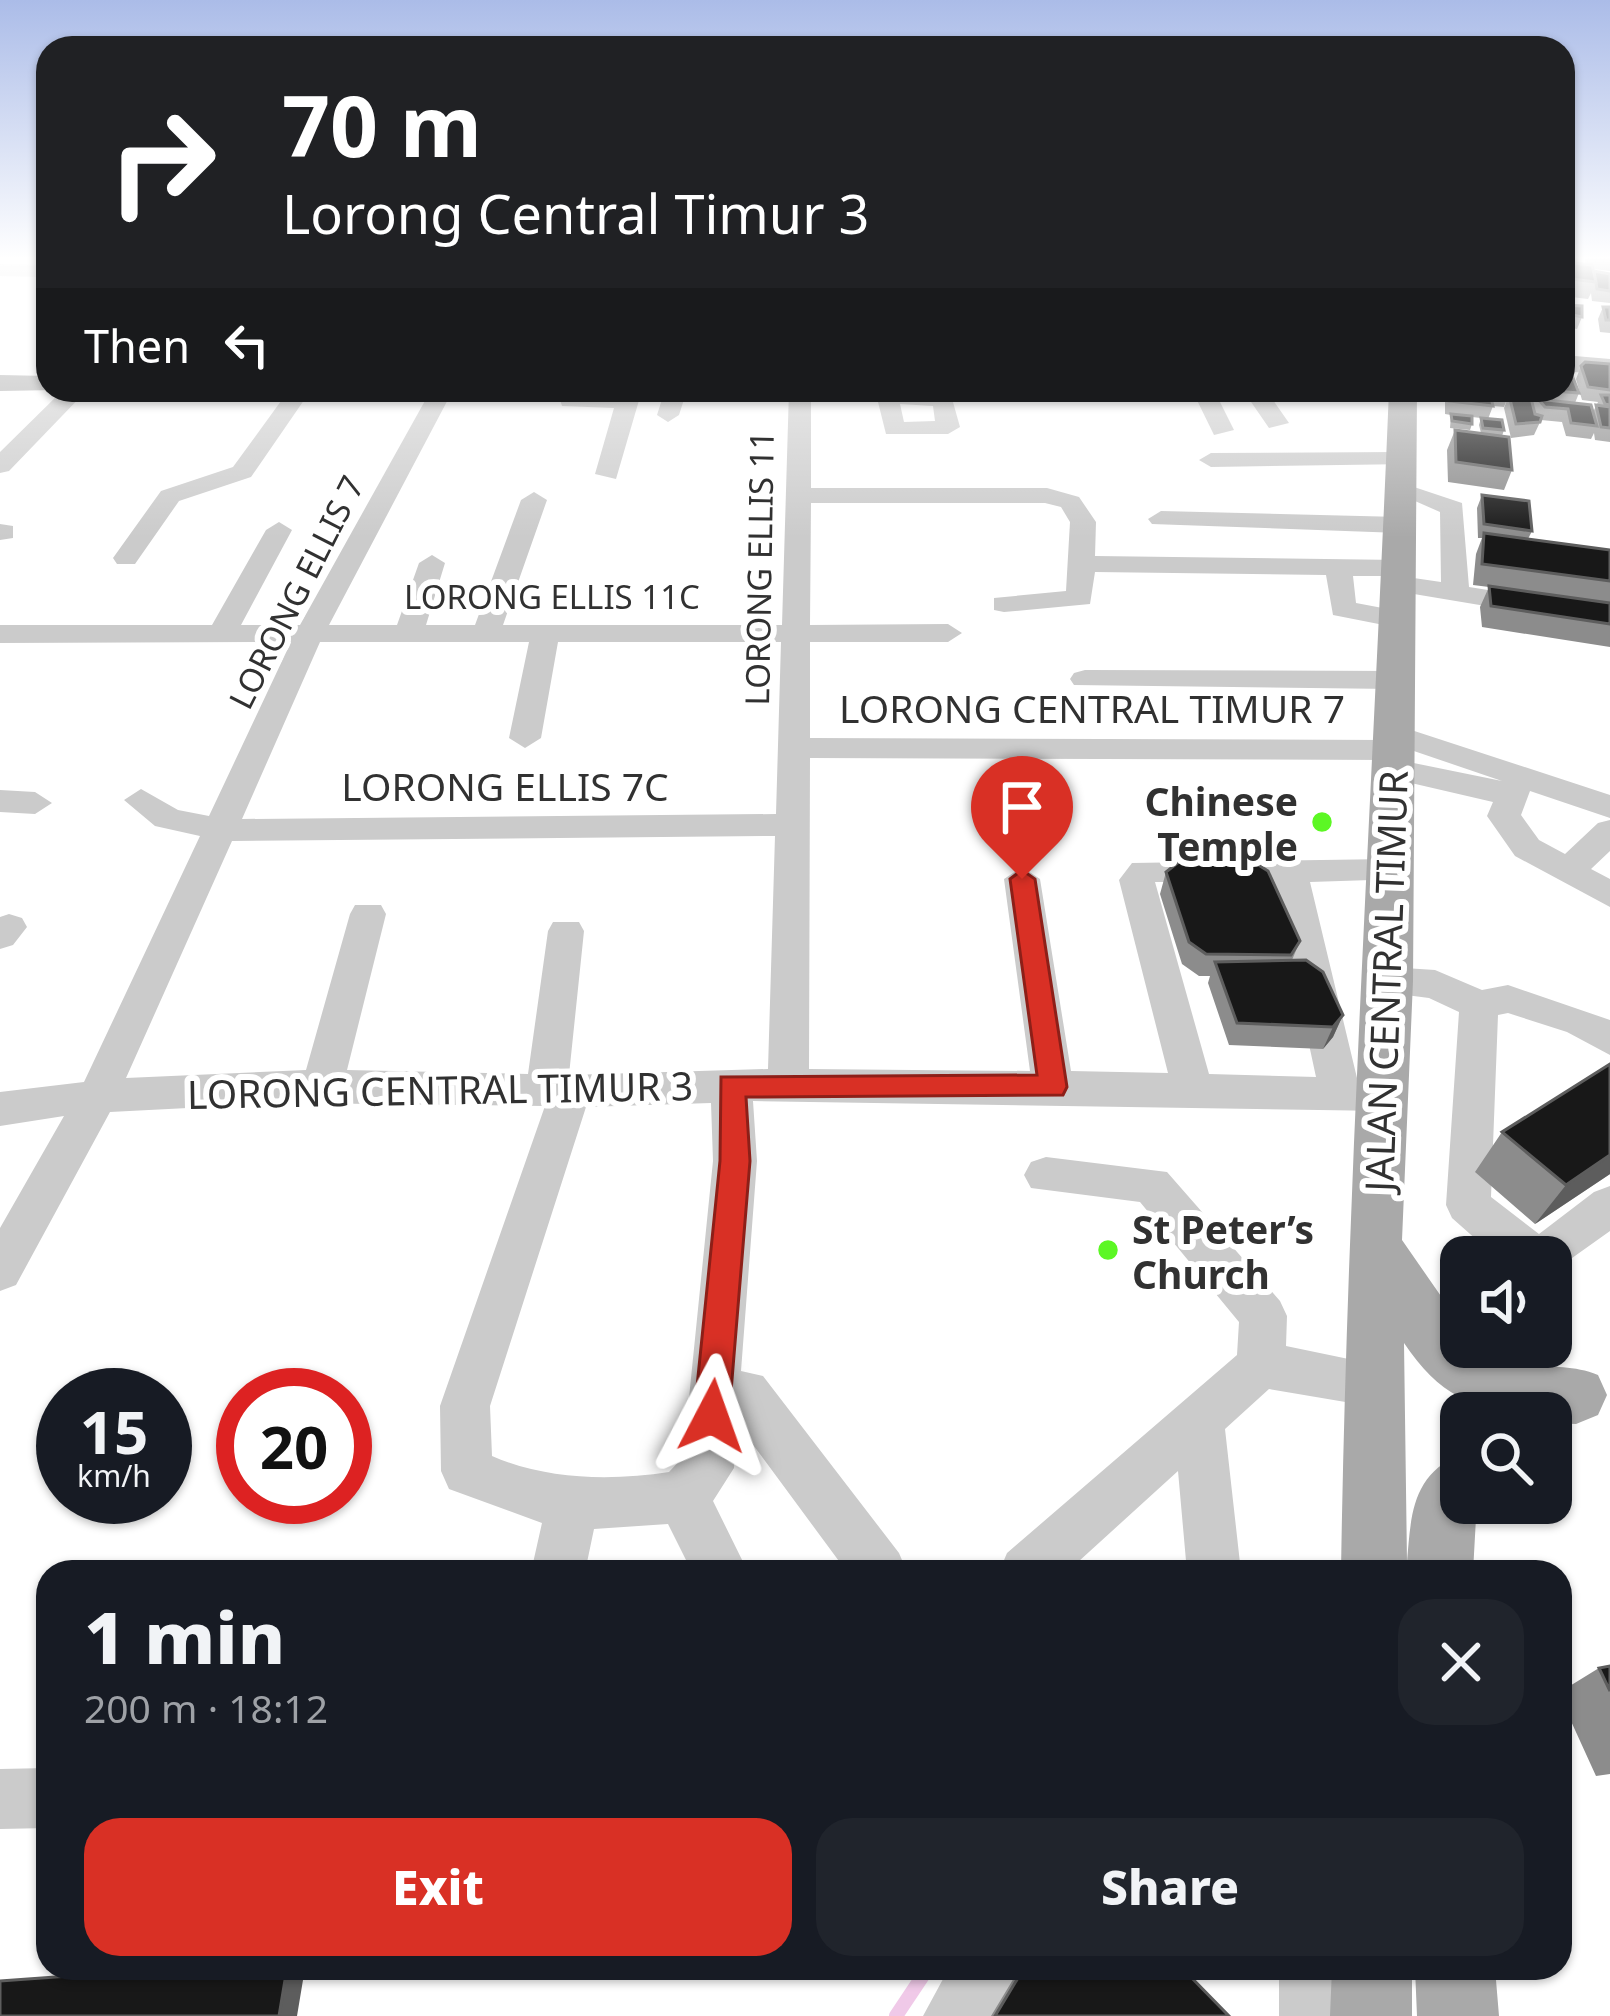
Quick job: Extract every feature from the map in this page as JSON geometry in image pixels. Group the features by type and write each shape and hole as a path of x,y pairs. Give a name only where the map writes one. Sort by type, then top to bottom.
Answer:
{"main road":[{"path":"1575,364 1610,367"},
{"path":"0,383 36,384"},
{"name":"JALAN CENTRAL TIMUR","path":"1374,1560 1374,1245 1362,1094 1389,981 1393,680 1400,548 1393,402"},
{"path":"1374,1245 1442,1353 1466,1373 1499,1390 1542,1397 1576,1394"},
{"path":"1441,1560 1443,1524"},
{"path":"1371,2016 1372,1980"}],"street":[{"path":"0,466 64,402"},
{"path":"126,558 170,496 242,472 292,402"},
{"name":"LORONG ELLIS 7","path":"0,1271 98,1095 310,633 435,402"},
{"path":"607,474 627,402"},
{"path":"668,415 672,402"},
{"name":"LORONG ELLIS 11","path":"788,1085 799,402"},
{"path":"1209,402 1222,430"},
{"path":"1263,402 1277,423"},
{"path":"1211,460 1400,548 1455,593 1610,617"},
{"path":"795,496 1047,496 1070,502 1078,510 1085,563 1080,598 1066,604 1004,604"},
{"path":"488,631 533,500"},
{"path":"1341,574 1343,610 1400,548 1453,508 1455,593"},
{"path":"1161,519 1400,548"},
{"path":"223,632 279,530"},
{"path":"1085,563 1341,574 1400,548"},
{"path":"409,632 432,562"},
{"path":"525,738 546,630"},
{"name":"LORONG ELLIS 11C","path":"0,634 948,633"},
{"path":"1085,679 1393,680"},
{"name":"LORONG CENTRAL TIMUR 7","path":"791,748 1393,750 1515,786 1610,807"},
{"path":"1515,786 1504,816 1527,848 1610,895"},
{"name":"LORONG ELLIS 7C","path":"141,800 167,818 220,830 790,825"},
{"path":"0,801 35,803"},
{"path":"1567,872 1610,831"},
{"path":"1289,869 1314,978 1362,1094"},
{"path":"1192,1088 1137,880 1144,871 1390,871"},
{"path":"1022,879 1053,1087"},
{"path":"322,1086 368,914"},
{"path":"566,931 559,1090 465,1406 462,1448 467,1471 486,1482 574,1502 682,1496 708,1468 735,1161 731,1085"},
{"path":"1272,980 1314,978"},
{"path":"1389,981 1435,984 1479,1005 1508,999 1581,1021 1610,1040"},
{"path":"1166,984 1208,982"},
{"path":"1479,1005 1468,1205 1526,1255 1536,1257 1549,1254 1610,1205"},
{"name":"LORONG CENTRAL TIMUR 3","path":"0,1109 98,1095 322,1086 1192,1088 1362,1094"},
{"path":"1040,1560 1262,1365 1263,1316 1152,1185 1046,1175"},
{"path":"1262,1365 1375,1384"},
{"path":"745,1393 871,1560"},
{"path":"1199,1420 1213,1560"},
{"path":"682,1496 715,1560"},
{"path":"561,1560 574,1502"},
{"path":"0,1799 36,1798"},
{"path":"956,2016 980,1980"},
{"path":"1312,1980 1312,2016"}],"building":[{"path":"1585,362 1610,364 1610,390 1588,387 1581,366"},
{"path":"1511,402 1532,402 1535,414 1542,416 1540,422 1516,424"},
{"path":"1541,402 1591,405 1597,426 1571,423 1568,409 1545,407"},
{"path":"1596,405 1610,407 1610,428 1601,427"},
{"path":"1451,414 1472,416 1472,424 1452,421"},
{"path":"1481,418 1502,420 1504,430 1483,428"},
{"path":"1455,430 1509,437 1512,470 1456,462"},
{"path":"1482,495 1529,501 1532,531 1484,524"},
{"path":"1484,533 1610,550 1610,581 1482,564"},
{"path":"1489,586 1610,603 1610,624 1491,606"},
{"path":"1249,859 1268,871 1300,941 1291,955 1206,954 1189,942 1166,872 1180,861"},
{"path":"1306,960 1323,972 1343,1015 1333,1027 1237,1023 1215,962"},
{"path":"1610,1064 1610,1155 1566,1185 1502,1132"},
{"path":"1610,1666 1610,1691 1599,1668"},
{"path":"285,1980 279,2016 0,2016 0,1981"},
{"path":"1017,1980 1194,1980 1229,2016 995,2016"}],"waterway":[{"path":"896,2016 920,1980"}],"place":[{"name":"Chinese Temple","path":"1322,822"},
{"name":"St Peter’s Church","path":"1108,1250"}],"route":[{"path":"712,1416 735,1161 731,1085 1053,1087 1022,879"}]}
